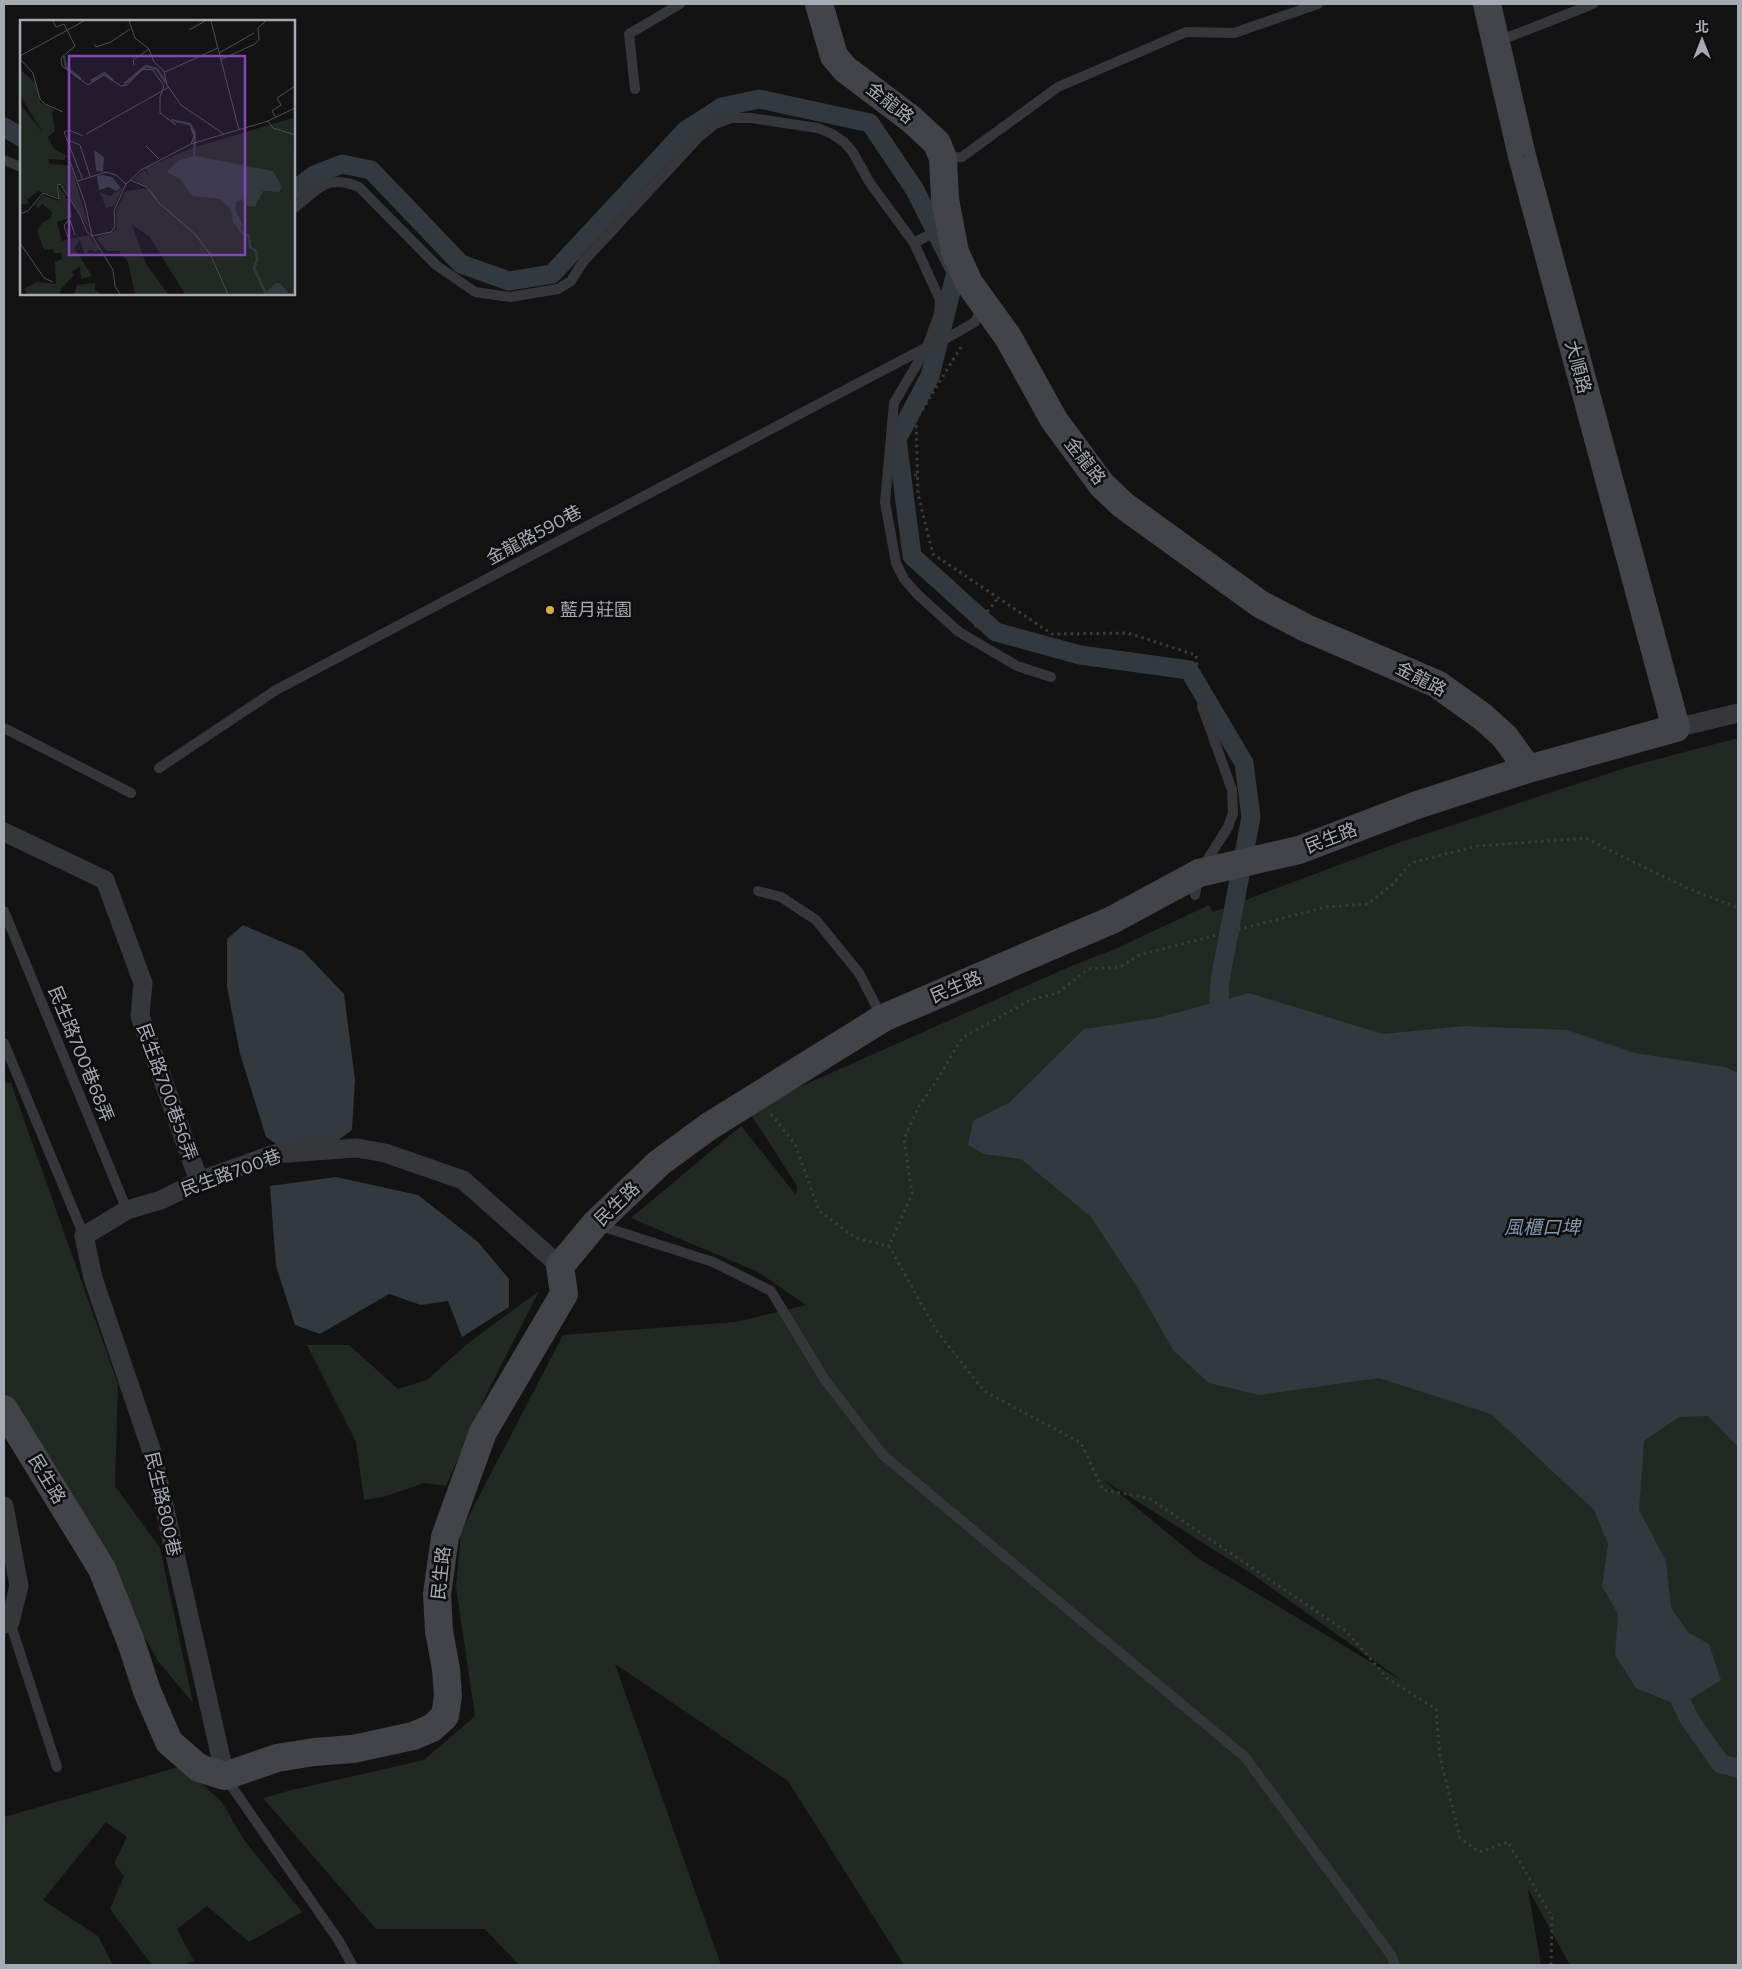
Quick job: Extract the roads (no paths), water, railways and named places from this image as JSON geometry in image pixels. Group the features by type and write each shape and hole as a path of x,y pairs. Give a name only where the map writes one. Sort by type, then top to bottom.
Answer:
{"street":[{"name":"金龍路","path":"819,4 834,56 846,68 912,120 936,143 943,158 945,199 955,252 980,314 1008,337 1054,420 1102,485 1123,505 1260,604 1306,628 1436,684 1483,717 1505,737 1528,769"},
{"name":"大順路","path":"1487,4 1524,165 1676,728"},
{"name":"民生路","path":"4,1409 102,1569 131,1642 147,1691 169,1742 199,1768 225,1776 277,1758 314,1752 353,1749 413,1736 432,1728 445,1716 448,1696 436,1594 445,1537 483,1432 564,1294 560,1266 595,1224 659,1163 708,1127 883,1018 1197,884 1299,850 1417,805 1528,769 1738,712"},
{"name":"民生路700巷56弄","path":"4,832 105,880 143,984 140,1016 199,1181"},
{"name":"民生路700巷","path":"84,1236 128,1210 161,1200 199,1181 274,1154 357,1148 385,1153 463,1180 560,1266"},
{"name":"民生路800巷","path":"84,1236 93,1278 152,1452 225,1776"},
{"path":"4,1506 19,1586 7,1623"}],"lane":[{"path":"636,89 629,34 680,4"},
{"path":"943,158 962,157 1058,87 1186,32 1234,33 1318,4"},
{"path":"1495,42 1593,4"},
{"path":"295,207 308,198 319,186 347,182 360,187 436,265 475,292 510,297 536,294 558,289 571,280 590,256 698,138 715,124 731,118 751,118 818,128 844,142 870,182 915,242 940,300 939,314 930,346 894,403 885,502 896,563 904,579 917,594 958,632 1017,666 1051,677"},
{"path":"4,160 20,166"},
{"path":"915,242 949,224"},
{"name":"金龍路590巷","path":"159,768 276,690 954,334 980,314"},
{"path":"1197,884 1228,827 1233,813 1232,790 1202,706"},
{"path":"4,728 131,793"},
{"path":"758,891 780,897 816,920 859,973 883,1018"},
{"name":"民生路700巷68弄","path":"4,911 128,1210"},
{"path":"4,1043 84,1236"},
{"path":"595,1224 713,1262 771,1291 824,1380 883,1454 1245,1757 1391,1955 1395,1965"},
{"path":"7,1623 56,1767"},
{"path":"225,1776 339,1941 352,1965"}],"water":[{"path":"243,925 303,951 344,994 355,1080 352,1130 333,1144 285,1150 266,1137 240,1054 227,987 227,939"},
{"name":"風櫃口埤","path":"1249,993 1383,1034 1464,1026 1567,1030 1635,1053 1725,1067 1738,1073 1738,1447 1708,1416 1679,1417 1644,1441 1639,1510 1666,1561 1671,1608 1688,1632 1709,1644 1721,1680 1680,1706 1636,1688 1615,1655 1618,1614 1602,1586 1608,1544 1594,1510 1491,1414 1379,1378 1259,1395 1209,1383 1173,1350 1139,1290 1091,1217 1021,1159 984,1154 968,1145 973,1121 1010,1102 1084,1029 1157,1018"},
{"path":"336,1177 418,1195 478,1242 509,1279 509,1307 462,1337 448,1301 421,1305 389,1294 320,1334 295,1325 276,1266 270,1186"}],"waterway":[{"path":"295,189 314,175 342,164 371,170 461,264 509,281 552,274 686,130 722,107 759,99 870,123 915,190 956,272 930,376 897,439 912,556 996,632 1080,655 1189,670 1244,763 1251,817 1220,980 1219,1001 1234,1019"},
{"path":"4,127 20,136"},
{"path":"1672,1682 1689,1719 1721,1764 1738,1768"}],"place":[{"name":"藍月莊園","path":"550,610"}]}
